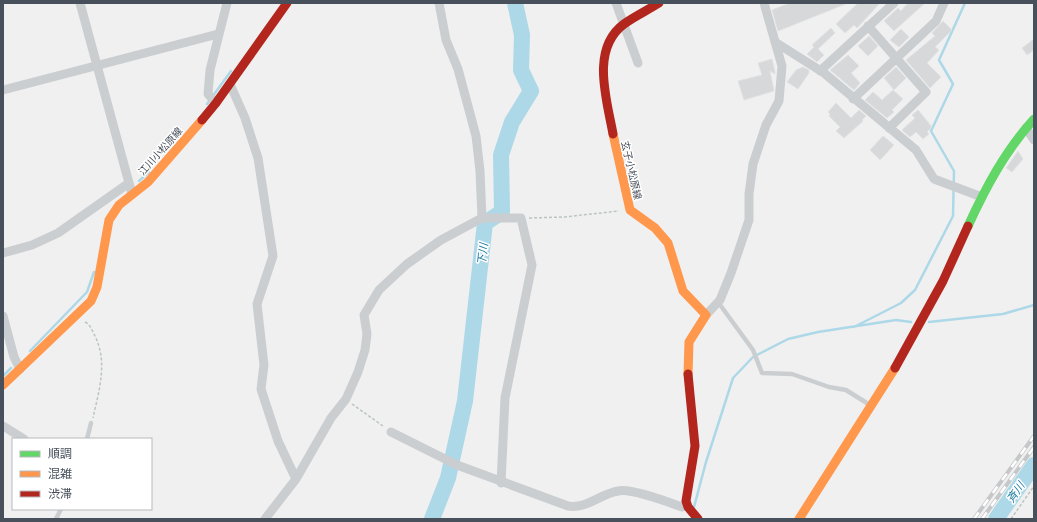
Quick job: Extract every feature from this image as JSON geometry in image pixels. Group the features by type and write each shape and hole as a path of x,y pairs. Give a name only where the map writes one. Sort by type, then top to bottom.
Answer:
{"main road":[{"name":"江川小松原線","path":"3,385 75,318 91,301 97,287 109,220 119,205 148,182 216,103 286,3"},
{"name":"玄子小松原線","path":"659,3 624,24 615,33 607,48 603,73 614,139 630,210 653,226 668,242 675,255 680,287 687,297 706,315"},
{"path":"799,519 871,405 943,282 989,181 1014,141 1034,119"},
{"path":"698,519 687,505 686,500 695,458 695,428 688,379 688,345 694,332 706,315"}],"street":[{"path":"80,3 132,194"},
{"path":"216,103 208,94 210,70 227,3"},
{"path":"439,3 446,40 458,69 476,136 480,171 482,218"},
{"path":"616,3 638,63"},
{"path":"706,315 718,302 731,273 749,220 749,194 753,164 766,125 779,101 782,66 764,3"},
{"path":"820,70 894,3"},
{"path":"853,99 936,21 944,3"},
{"path":"868,26 926,92 889,128"},
{"path":"3,90 218,34"},
{"path":"775,42 820,70 916,150 934,179 982,196"},
{"path":"230,84 245,118 258,158 272,256 257,304 264,365 261,389 278,441 296,479"},
{"path":"1026,128 1034,140"},
{"path":"3,253 32,244 58,233 129,182"},
{"path":"265,519 296,479 330,418 346,399 358,372 365,350 367,334 364,315 379,290 407,264 441,240 482,218 521,218 532,265 505,398 501,483"},
{"path":"3,316 14,357 20,370"},
{"path":"3,426 22,438"},
{"path":"391,432 457,466 501,483 576,508 618,491 627,491 682,507 687,505"}],"lane":[{"path":"718,302 753,350 762,373 792,374 829,387 846,390 871,405"},
{"path":"87,438 91,423"},
{"path":"56,519 60,510"}],"path":[{"path":"521,218 564,217 630,210"},
{"path":"75,318 89,324 100,347 103,368 101,385 91,423"},
{"path":"346,399 391,432"},
{"path":"1011,519 1034,486"}],"building":[{"path":"790,3 848,3 778,31 772,10"},
{"path":"858,3 880,3 857,28 854,25 845,33 836,24"},
{"path":"908,3 925,3 894,31 884,21 898,8 901,11"},
{"path":"943,21 952,30 935,47 939,50 927,63 941,77 930,88 906,60 935,36 932,33"},
{"path":"831,28 835,33 818,49 824,55 817,62 807,54 814,47 812,45"},
{"path":"901,29 909,37 899,47 890,40"},
{"path":"869,36 878,46 868,56 858,46"},
{"path":"1034,39 1034,50 1027,55 1022,48"},
{"path":"848,55 859,66 851,73 860,83 854,90 830,70"},
{"path":"772,59 775,74 770,71 774,91 744,100 738,81 762,75 758,63"},
{"path":"803,67 809,70 809,73 798,89 787,82 796,70"},
{"path":"896,67 906,78 894,90 884,78"},
{"path":"893,90 903,99 892,110 894,112 887,118 865,100 873,92 882,100"},
{"path":"836,103 851,118 859,110 866,116 862,120 863,121 844,138 836,131 840,127 829,116 830,114 828,112"},
{"path":"918,110 932,127 927,132 929,134 923,139 916,132 910,137 902,130 915,118 912,115"},
{"path":"883,136 894,145 880,160 870,150"},
{"path":"1018,151 1023,159 1012,172 1006,168"}],"waterway":[{"name":"下川","path":"432,519 448,478 465,401 485,223 502,212 501,155 512,122 531,91 521,70 522,35 515,3"},
{"path":"854,327 901,303 915,290 953,216 954,171 931,131 953,84 939,60 965,3"},
{"path":"207,104 231,71"},
{"path":"139,181 149,172"},
{"path":"30,351 87,292 94,272"},
{"path":"929,322 1003,314 1034,305"},
{"path":"694,507 706,462 733,378 753,357 788,339 818,332 896,320 911,322"},
{"path":"3,376 11,368"},
{"name":"斉川","path":"996,519 1034,465"}],"railway":[{"path":"974,519 1034,436"},
{"path":"982,519 1034,447"}],"traffic: fast":[{"path":"968,226 982,197 1005,157 1034,119"}],"traffic: slow":[{"path":"3,385 91,301 97,287 109,220 119,205 148,182 202,120"},
{"path":"613,134 630,210 655,228 668,243 683,291 706,315 689,342 688,374"},
{"path":"799,519 895,368"}],"traffic: jam":[{"path":"202,120 216,103 287,3"},
{"path":"613,134 605,91 604,61 607,47 614,35 624,24 659,3"},
{"path":"895,368 943,281 968,226"},
{"path":"688,374 695,446 686,501 688,507 698,519"}]}
